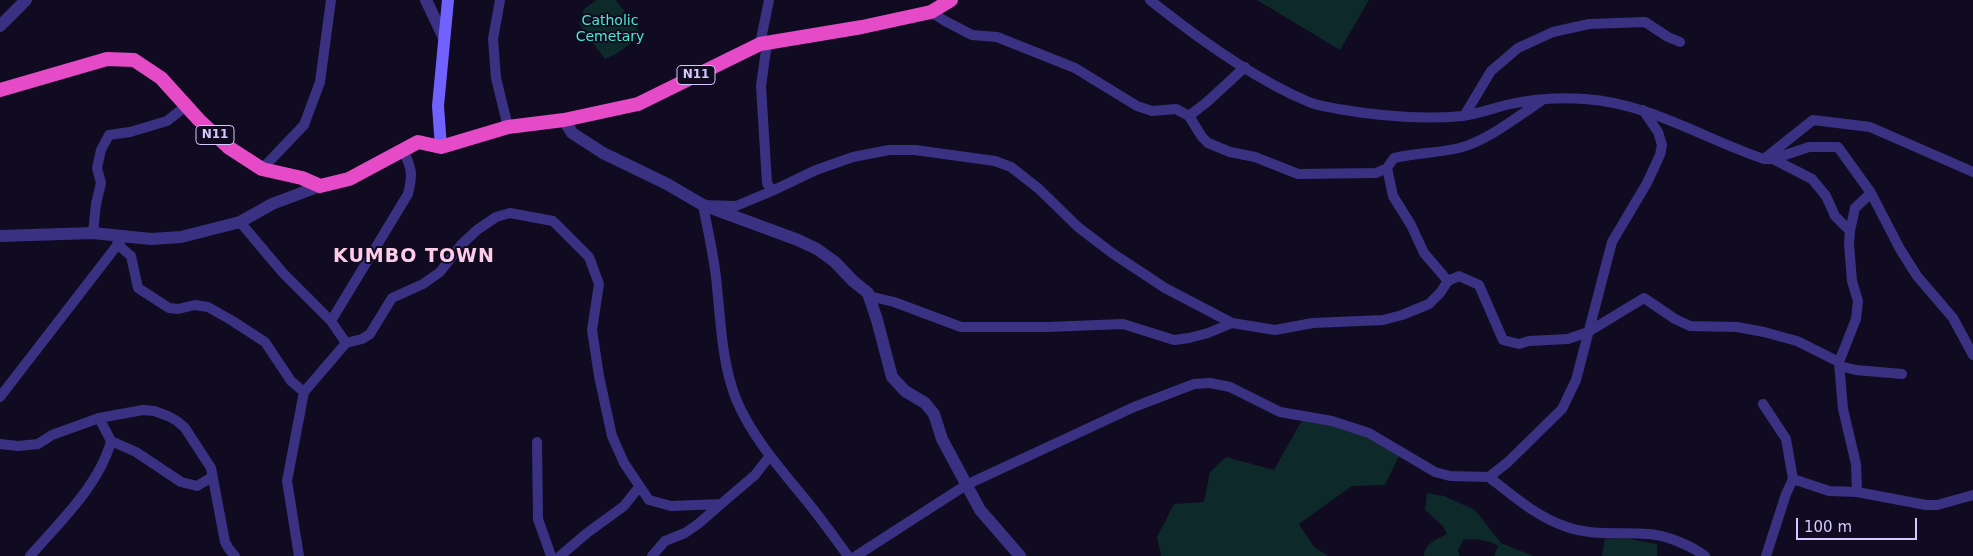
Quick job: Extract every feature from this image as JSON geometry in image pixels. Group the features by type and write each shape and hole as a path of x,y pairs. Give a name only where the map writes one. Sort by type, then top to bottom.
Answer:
{"highway":[{"name":"N11","path":"0,90 107,59 134,60 161,78 186,106 228,147 262,169 302,178 320,186 349,179 418,142 441,147 508,127 564,120 638,104 764,44 862,27 931,12 951,0"}],"main road":[{"path":"441,147 438,106 448,0"}],"street":[{"path":"0,26 26,0"},
{"path":"262,169 304,125 320,82 332,0"},
{"path":"426,0 444,38"},
{"path":"500,0 493,40 496,78 508,127"},
{"path":"769,0 761,86 767,183 772,191"},
{"path":"1150,0 1201,38 1245,67 1310,103 1372,115 1430,119 1464,116 1482,113 1507,105 1544,100 1586,99 1614,102 1643,110 1769,159 1812,179 1826,196 1835,216 1850,232"},
{"path":"931,12 945,22 972,36 998,38 1075,68 1137,106 1152,111 1176,109 1189,116 1208,143 1230,152 1255,157 1298,174 1376,173 1387,168 1394,158 1460,148 1471,144 1510,122 1544,100"},
{"path":"1464,116 1491,71 1518,48 1553,32 1589,24 1645,22 1668,37 1680,42"},
{"path":"1189,116 1208,102 1245,67"},
{"path":"92,233 101,183 97,168 101,150 109,135 130,132 167,121 186,106"},
{"path":"1489,478 1562,409 1576,380 1612,242 1660,155 1662,145 1658,132 1643,110"},
{"path":"564,120 572,133 603,153 667,184 702,205 798,240 816,249 835,262 853,281 868,293 878,320 892,378 905,391 925,403 934,414 942,439 980,510 1020,556"},
{"path":"1769,159 1813,120 1870,127 1973,172"},
{"path":"1769,159 1809,148 1838,147 1870,193 1917,276 1953,318 1973,355"},
{"path":"331,321 408,194 412,169 403,150"},
{"path":"702,205 736,206 816,170 853,157 889,150 915,150 995,161 1011,167 1026,178 1078,227 1112,254 1165,288 1232,323 1275,330 1313,323 1382,320 1402,315 1429,304 1448,281 1459,276 1479,285 1503,340 1519,344 1529,341 1568,339 1588,332 1644,298 1675,319 1690,326 1737,326 1764,332 1797,341 1839,362 1840,366 1856,370 1902,374"},
{"path":"1387,168 1393,196 1412,225 1424,253 1448,281"},
{"path":"0,236 92,233 121,240 180,237 240,222 272,204 320,186"},
{"path":"1857,492 1856,464 1843,409 1839,362 1856,319 1858,301 1852,281 1850,232 1855,208 1870,193"},
{"path":"702,205 717,286 720,333 725,362 736,398 749,424 769,456 805,499 848,556"},
{"path":"299,556 287,481 304,392 346,343 362,339 370,334 392,298 423,284 440,272 477,230 496,217 510,213 553,220 589,257 599,284 592,330 599,376 612,436 624,463 649,500 671,506 721,504"},
{"path":"240,222 283,273 331,321 346,343"},
{"path":"121,240 131,256 138,288 169,308 178,309 195,305 208,307 231,320 265,342 291,381 304,392"},
{"path":"0,397 121,240"},
{"path":"869,296 894,302 961,326 1047,327 1123,324 1174,340 1208,333 1232,323"},
{"path":"856,556 966,485 1134,407 1194,384 1210,383 1230,387 1280,412 1332,420 1370,433 1442,474 1460,478 1489,478 1520,502 1567,528 1606,533 1650,534 1665,537 1698,551 1705,556"},
{"path":"1763,404 1786,439 1793,479 1786,494 1766,556"},
{"path":"0,444 18,446 38,444 52,435 99,418 143,410 154,411 177,420 185,428 210,468 225,542 235,556"},
{"path":"99,418 111,440 136,452 185,484 197,486 212,477"},
{"path":"30,556 96,476 107,455 111,440"},
{"path":"537,442 538,519 551,556"},
{"path":"652,556 665,541 685,533 698,524 755,476 769,456"},
{"path":"1793,479 1829,491 1857,492 1932,505 1973,495"},
{"path":"560,556 587,533 624,506 639,486"}],"green space":[{"name":"Catholic Cemetary","path":"597,0 616,0 642,35 616,54 605,59 579,24 584,9"},
{"path":"1257,0 1369,0 1340,50"},
{"path":"1302,420 1371,429 1402,450 1385,485 1352,486 1299,524 1314,547 1328,556 1161,556 1157,537 1174,504 1204,502 1210,472 1226,457 1274,470"},
{"path":"1427,493 1444,496 1475,510 1501,543 1533,556 1494,556 1498,546 1486,541 1472,539 1463,540 1458,551 1460,556 1424,556 1429,545 1447,534 1443,526 1425,510"},
{"path":"1624,538 1657,544 1657,556 1602,556 1605,539"}],"district":[{"name":"KUMBO TOWN","path":"414,257"}]}
